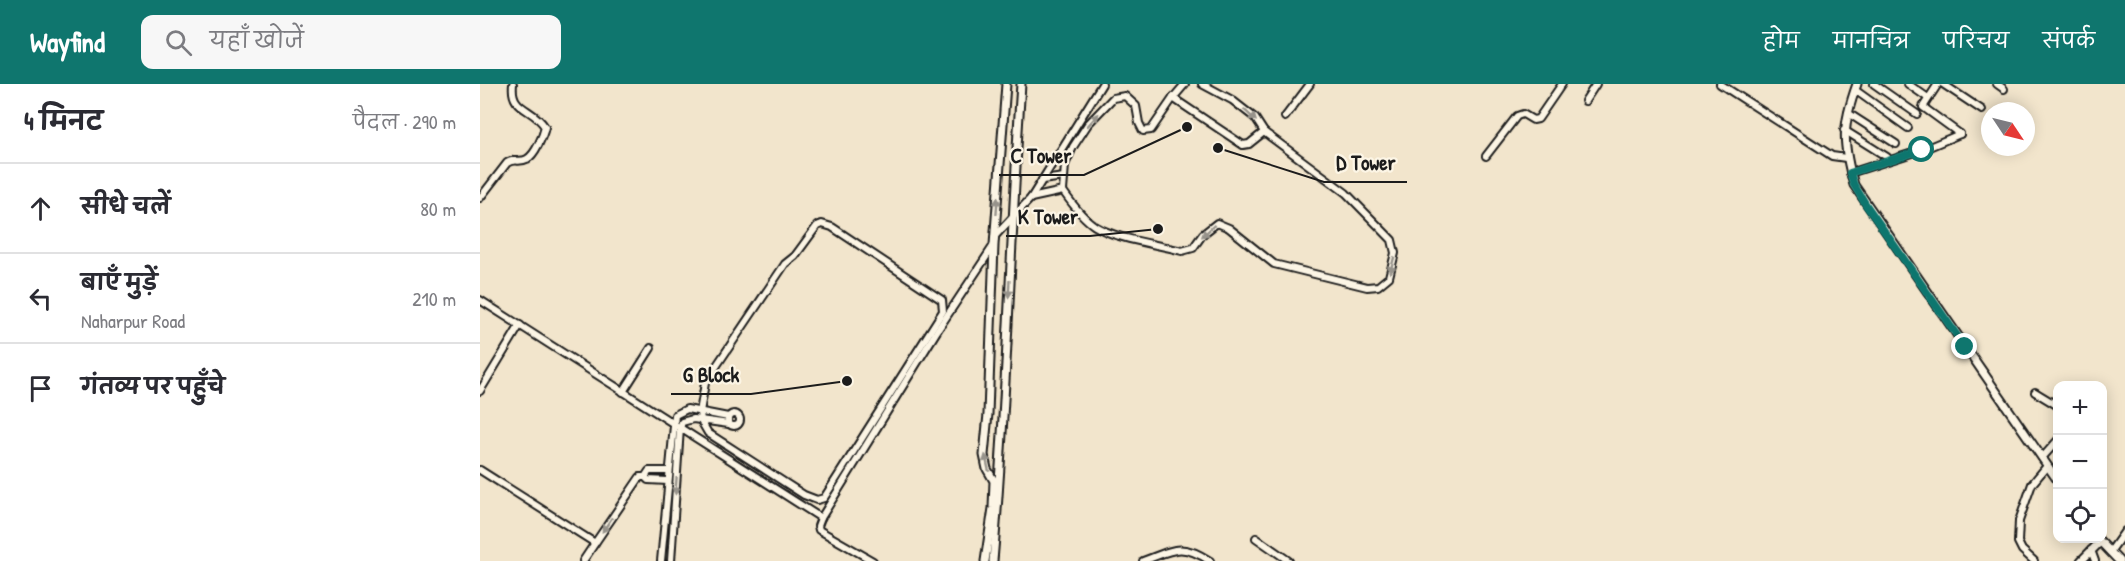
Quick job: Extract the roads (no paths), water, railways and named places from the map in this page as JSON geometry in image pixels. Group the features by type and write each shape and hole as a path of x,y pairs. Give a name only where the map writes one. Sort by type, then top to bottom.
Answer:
{"street":[{"path":"480,198 507,163 512,159 529,158 543,135 545,127 541,121 514,100 513,84"},
{"path":"985,561 993,508 994,481 987,469 984,455 988,414 994,244 1006,84"},
{"path":"993,561 1000,483 1012,219 1021,84"},
{"path":"995,236 1031,198 1102,84"},
{"path":"1185,84 1151,130 1143,131 1138,123 1136,106 1125,96 1113,98 1088,124 1073,147 1065,165 1063,191 1092,224 1106,231 1182,251 1193,248 1203,234 1217,223 1229,228 1274,264 1367,287 1378,286 1389,277 1395,253 1392,240 1346,193 1264,132 1255,118 1240,106 1202,84"},
{"path":"1285,117 1310,84"},
{"path":"1486,156 1517,116 1523,114 1533,120 1538,119 1562,84"},
{"path":"1585,101 1596,84"},
{"path":"1720,84 1832,156 1846,158"},
{"path":"1874,84 1917,114"},
{"path":"1908,84 1928,98"},
{"path":"1850,173 1922,150 1960,134 1923,107 1940,84 1981,109"},
{"path":"1997,84 2004,89"},
{"path":"1908,129 1856,87 1844,130 1846,158 1854,185 2053,474"},
{"path":"1173,98 1243,145 1249,144 1264,132"},
{"path":"1848,113 1896,144"},
{"path":"1844,130 1887,157"},
{"path":"1042,180 1064,177"},
{"path":"1031,198 1063,191"},
{"path":"822,224 832,227 942,300 943,311 824,498 820,500 804,495 708,433 701,421 700,412 705,383 785,264 795,256 817,226 822,224"},
{"path":"873,561 819,530 821,518 994,244"},
{"path":"480,300 821,518"},
{"path":"480,391 520,325"},
{"path":"623,392 651,348"},
{"path":"2035,392 2053,403"},
{"path":"661,561 673,424 675,415 687,409 729,420 686,420 682,422 671,561"},
{"path":"2042,458 2053,446"},
{"path":"2034,561 2022,550 2019,542 2019,521 2032,484 2047,466"},
{"path":"480,470 595,543"},
{"path":"645,477 649,471 669,471"},
{"path":"583,561 640,477 648,480 668,481"},
{"path":"2110,552 2125,531"},
{"path":"1256,538 1289,561"},
{"path":"2081,561 2096,543"},
{"path":"2101,543 2119,561"},
{"path":"1143,561 1172,550 1185,548 1193,550 1210,561"},
{"path":"2091,550 2095,561"}],"place":[{"name":"C Tower","path":"1187,127"},
{"name":"D Tower","path":"1218,148"},
{"name":"K Tower","path":"1158,229"},
{"name":"G Block","path":"847,381"}]}
